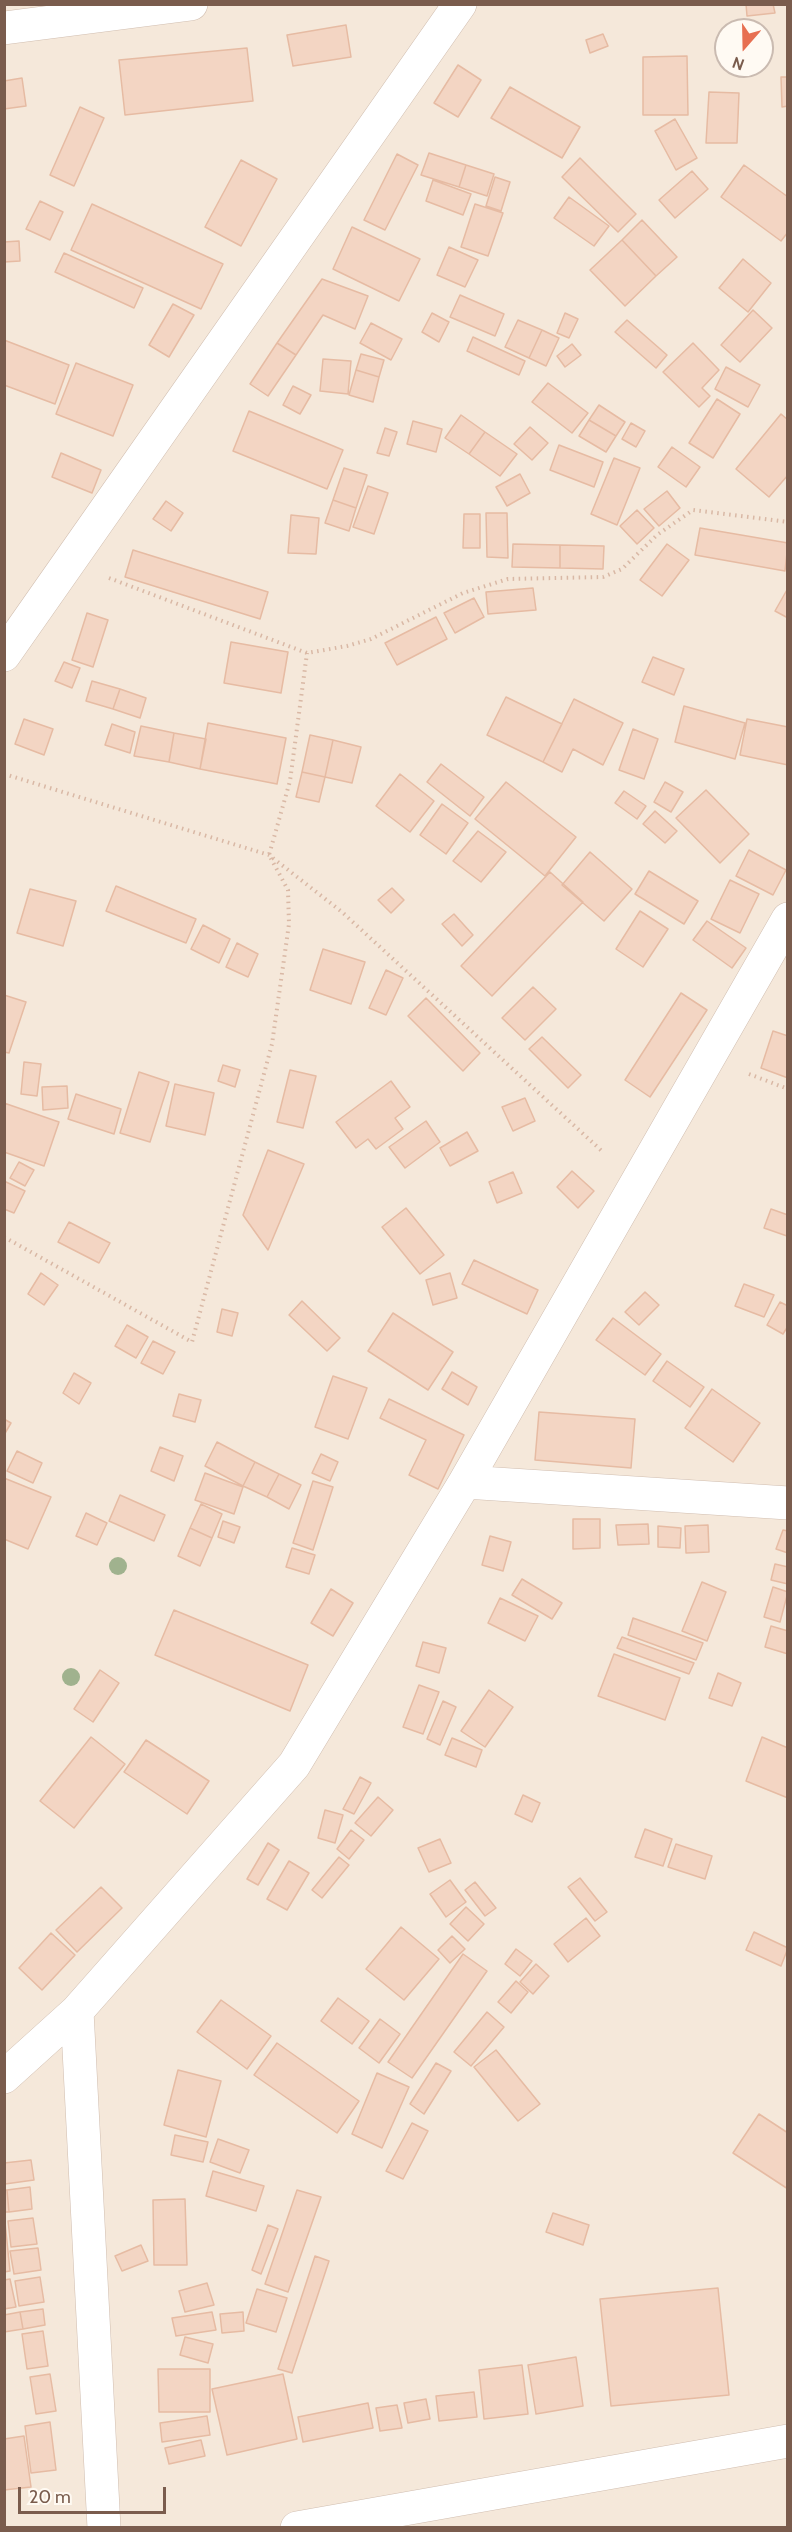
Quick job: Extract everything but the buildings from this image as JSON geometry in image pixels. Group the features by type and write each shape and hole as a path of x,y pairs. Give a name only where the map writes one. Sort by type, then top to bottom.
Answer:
{"street":[{"path":"4,28 191,4"},
{"path":"4,655 18,613 69,563 460,4"},
{"path":"4,2077 77,2011 294,1766 465,1482 788,919"},
{"path":"465,1482 788,1503"},
{"path":"77,2011 104,2528"},
{"path":"297,2528 788,2441"}],"path":[{"path":"69,563 307,653 371,639 463,593 508,579 603,577 622,569 657,535 693,510 788,522"},
{"path":"4,1237 192,1342 272,1044 289,924 288,890 269,855 290,780 307,653"},
{"path":"4,774 269,855 342,912 637,1183"}],"shaded area":[{"path":"5,5 787,5 787,2527 5,2527"}]}
